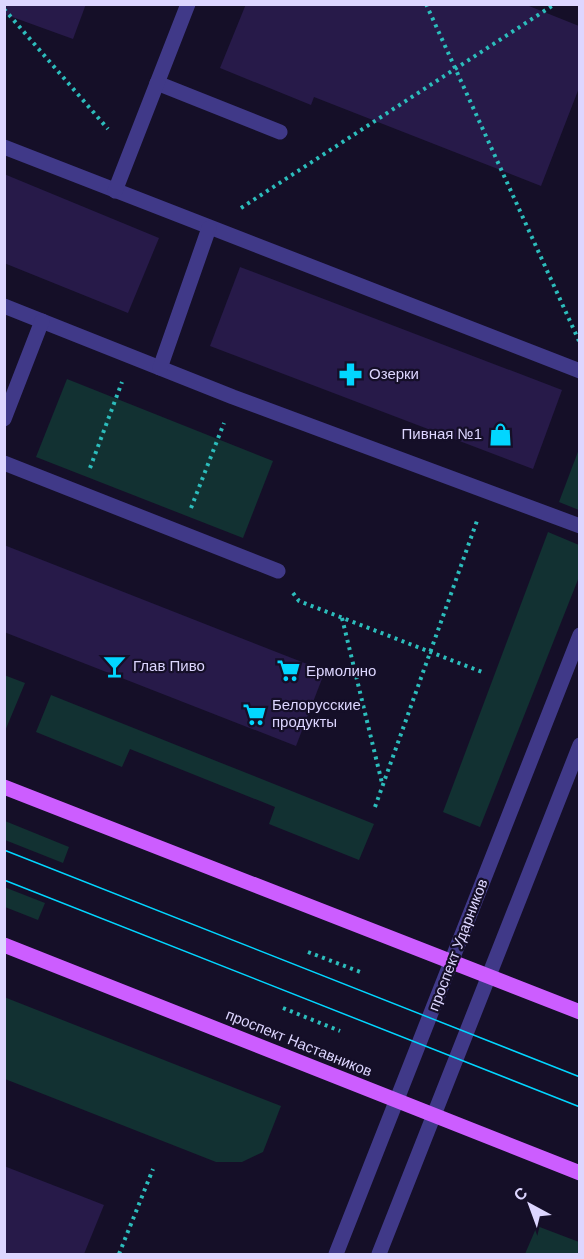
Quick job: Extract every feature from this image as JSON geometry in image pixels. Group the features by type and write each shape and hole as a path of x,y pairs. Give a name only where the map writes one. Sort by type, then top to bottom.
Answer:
{"main road":[{"path":"4,787 579,1012"},
{"name":"проспект Наставников","path":"4,945 579,1173"}],"street":[{"path":"115,191 188,4"},
{"path":"157,83 280,132"},
{"path":"4,147 579,371"},
{"path":"160,368 209,228"},
{"path":"4,306 233,397 579,526"},
{"path":"4,419 42,321"},
{"path":"4,463 278,571"},
{"name":"проспект Ударников","path":"336,1254 579,635"},
{"path":"379,1254 579,745"}],"path":[{"path":"426,4 579,342"},
{"path":"209,228 555,4"},
{"path":"4,9 130,155"},
{"path":"80,493 132,357"},
{"path":"182,533 233,397"},
{"path":"375,807 488,492"},
{"path":"278,571 299,601 482,672"},
{"path":"341,618 382,785"},
{"path":"308,952 363,973"},
{"path":"283,1008 340,1031"},
{"path":"119,1254 153,1168"}],"green space":[{"path":"67,379 273,461 243,538 36,457"},
{"path":"579,449 579,510 559,502"},
{"path":"548,532 579,545 579,577 480,827 443,812"},
{"path":"4,675 25,683 5,731 4,731"},
{"path":"51,695 374,824 359,860 269,824 275,807 130,749 122,767 36,732"},
{"path":"5,821 69,847 63,863 5,840"},
{"path":"4,887 45,903 38,920 5,907"},
{"path":"4,997 281,1106 263,1152 242,1162 216,1162 5,1079"},
{"path":"537,1226 579,1242 579,1254 525,1254"}],"building":[{"path":"4,4 86,4 73,39 4,14"},
{"path":"246,4 524,4 579,26 579,88 541,186 314,97 311,105 220,68"},
{"path":"4,174 159,238 128,313 4,263"},
{"path":"240,267 562,390 533,469 210,346"},
{"path":"4,545 325,671 296,746 4,632"},
{"path":"4,1166 104,1205 84,1254 4,1254"}],"tram line":[{"path":"4,850 580,1077"},
{"path":"4,880 580,1107"}],"place":[{"name":"Озерки","path":"351,374"},
{"name":"Пивная №1","path":"500,434"},
{"name":"Глав Пиво","path":"115,666"},
{"name":"Ермолино","path":"288,671"},
{"name":"Белорусские продукты","path":"254,714"}]}
